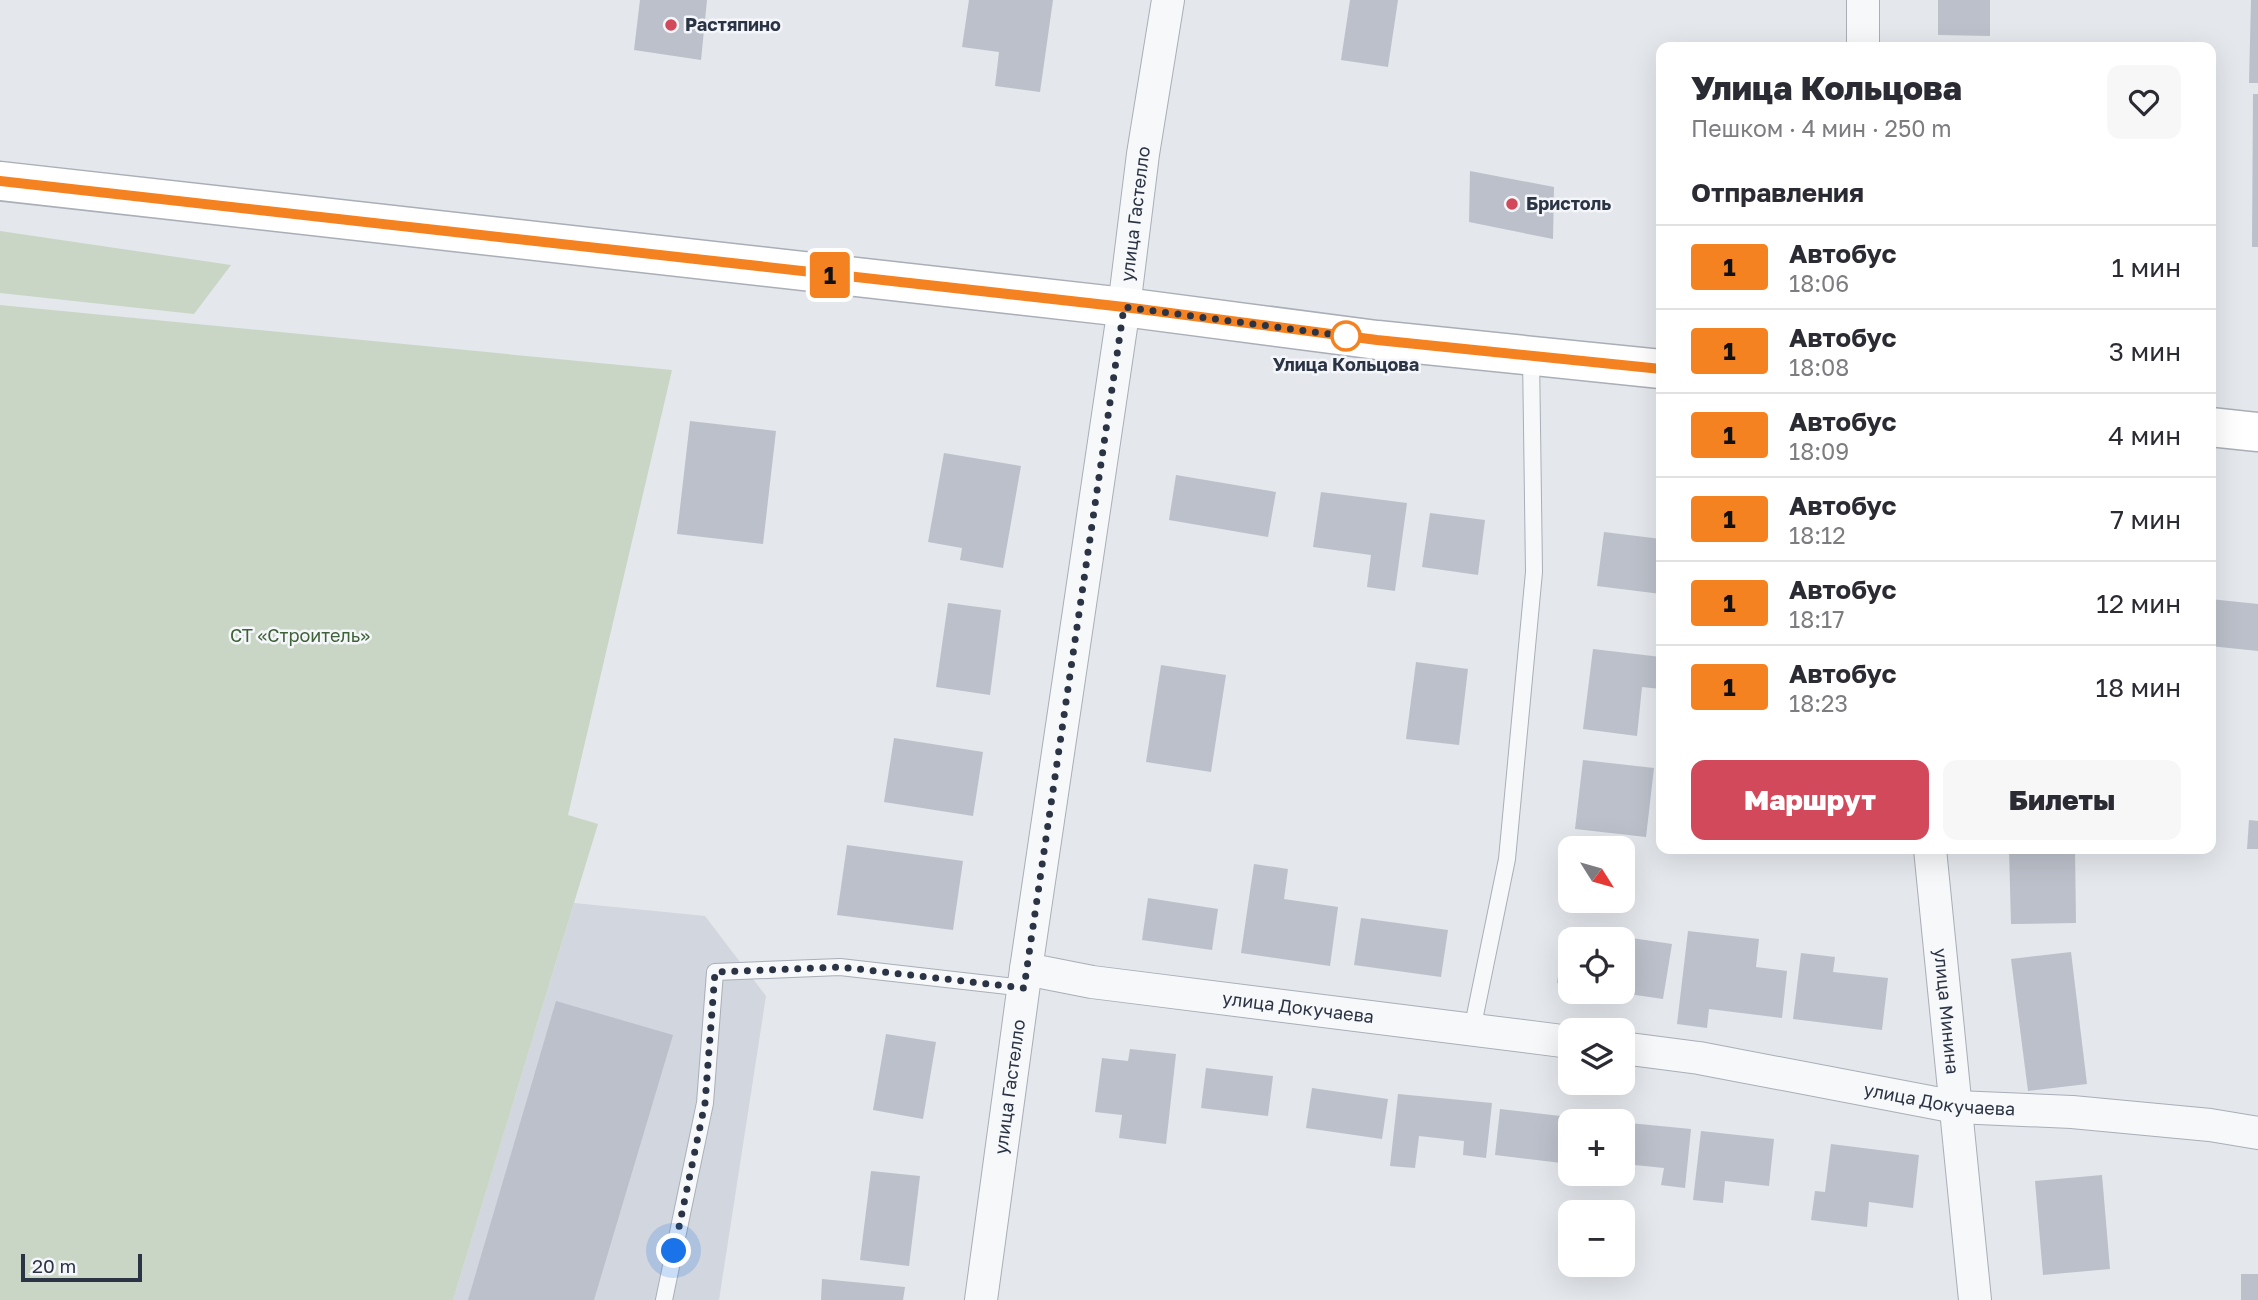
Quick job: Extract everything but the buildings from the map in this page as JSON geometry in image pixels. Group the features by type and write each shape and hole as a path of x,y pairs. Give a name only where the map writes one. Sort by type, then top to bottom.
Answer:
{"main road":[{"path":"0,181 1124,307 1377,340 1656,368"},
{"path":"2216,428 2258,432"}],"street":[{"name":"улица Гастелло","path":"981,1300 1025,979 1124,307 1143,155 1168,0"},
{"path":"1863,0 1863,42"},
{"name":"улица Минина","path":"1931,854 1975,1300"},
{"name":"улица Докучаева","path":"1025,979 1092,982 1558,1041"},
{"name":"улица Докучаева","path":"1635,1050 1699,1058 1956,1107 2072,1112 2210,1125 2258,1133"}],"lane":[{"path":"1472,1030 1507,859 1534,572 1531,355"},
{"path":"664,1300 705,1103 715,972 840,967 1025,979"}],"shaded area":[{"path":"574,903 705,916 766,996 719,1300 453,1300"}],"green space":[{"path":"0,231 231,265 194,314 0,293"},
{"name":"СТ «Строитель»","path":"0,305 672,370 568,815 598,824 453,1300 0,1300"}],"bus line":[{"name":"1","path":"0,181 1124,307 1377,340 1656,368"}],"place":[{"name":"Растяпино","path":"671,25"},
{"name":"Бристоль","path":"1512,204"},
{"name":"Улица Кольцова","path":"1346,336"}],"route":[{"path":"674,1251 705,1103 715,972 840,967 1024,988 1124,307 1352,337 1346,336"}]}
